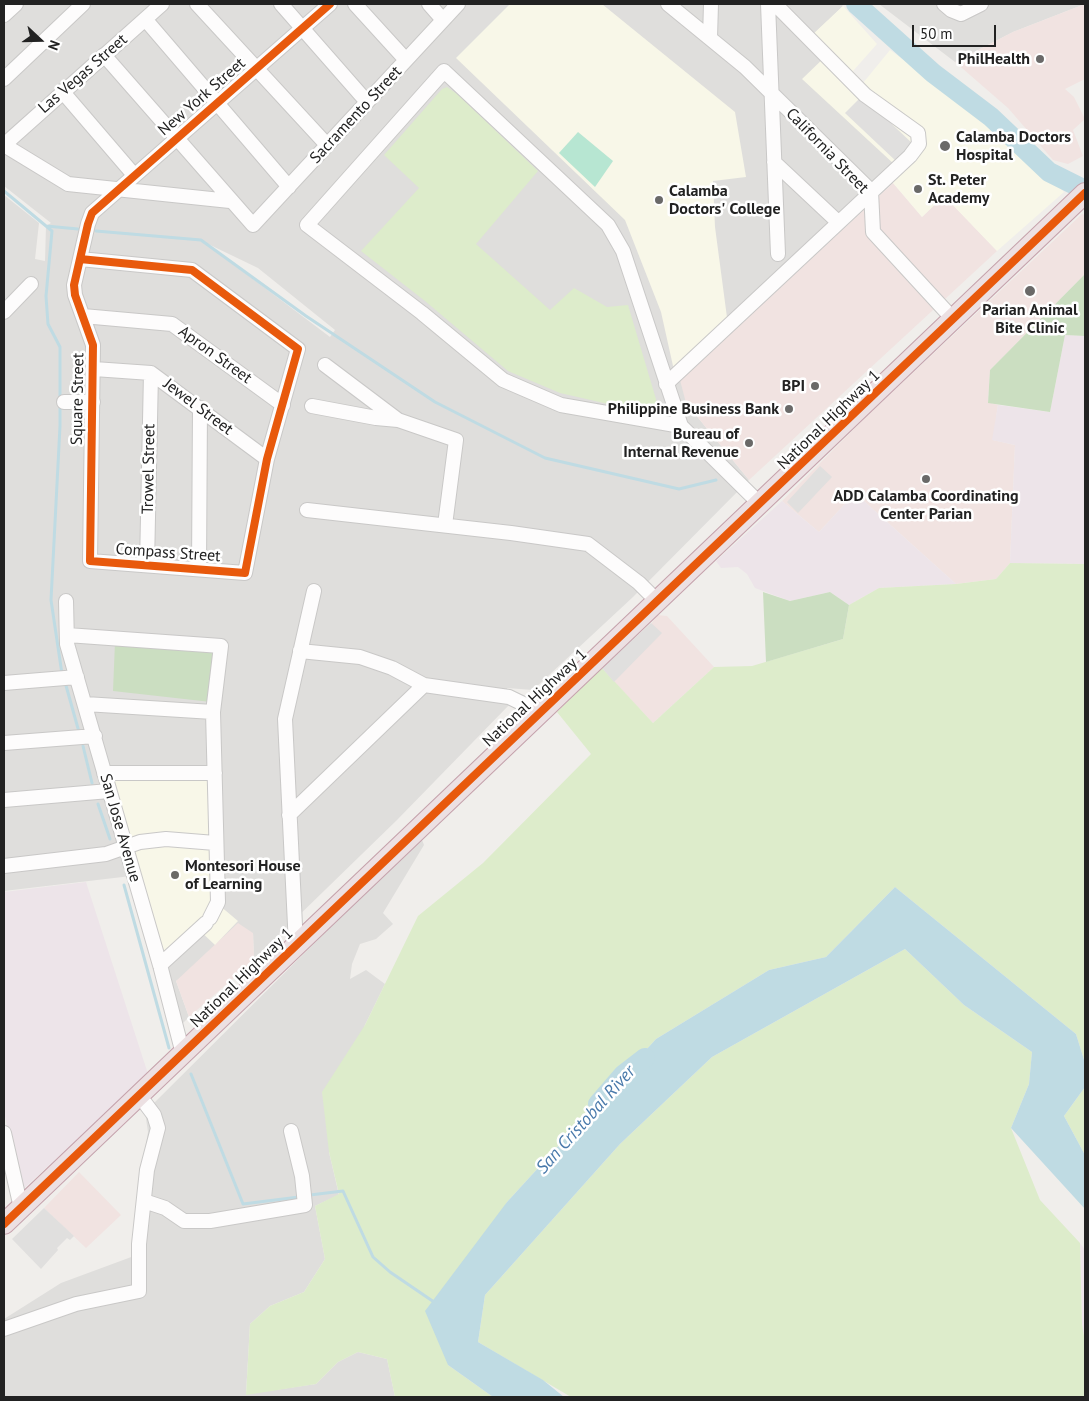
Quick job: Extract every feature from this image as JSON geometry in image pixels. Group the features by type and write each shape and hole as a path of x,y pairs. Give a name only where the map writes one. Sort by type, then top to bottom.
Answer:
{"highway":[{"name":"National Highway 1","path":"4,1224 1085,193"}],"street":[{"path":"4,16 16,4"},
{"path":"4,78 84,4"},
{"name":"Las Vegas Street","path":"4,144 162,4"},
{"path":"197,4 327,145"},
{"path":"281,4 367,102"},
{"name":"New York Street","path":"92,213 330,4"},
{"path":"356,4 406,60"},
{"path":"429,4 443,20"},
{"name":"Sacramento Street","path":"230,201 253,226 458,4"},
{"name":"California Street","path":"668,4 745,66 771,94 871,191 873,232 953,319"},
{"path":"710,38 711,4"},
{"path":"768,4 778,254"},
{"path":"666,384 910,156 918,144 918,133 865,95 775,4"},
{"path":"944,4 950,10 961,14 981,4"},
{"path":"145,19 289,188"},
{"path":"104,55 230,201"},
{"path":"680,426 561,405 503,380 422,313 307,225 444,71 608,225 623,251 680,426 760,504"},
{"path":"62,91 134,175"},
{"path":"4,144 68,184 230,201"},
{"path":"774,162 838,222"},
{"name":"Square Street","path":"90,561 93,345 75,295 74,285 92,213"},
{"path":"80,259 192,270 200,274 298,349 267,459"},
{"path":"4,312 31,284"},
{"name":"Apron Street","path":"83,316 172,324 282,405"},
{"path":"326,365 398,420"},
{"name":"Jewel Street","path":"94,369 152,373 267,459"},
{"name":"Trowel Street","path":"147,566 152,373"},
{"path":"64,402 92,402"},
{"path":"312,406 398,420 456,440 445,525"},
{"path":"198,569 200,408"},
{"name":"Compass Street","path":"90,561 245,573 267,459"},
{"path":"307,510 445,525 588,544 640,583 658,602"},
{"path":"296,946 285,719 314,591"},
{"name":"San Jose Avenue","path":"66,600 67,635 77,677 160,965 183,1054"},
{"path":"67,635 221,646 213,712 218,902 208,921 160,965"},
{"path":"300,651 360,658 392,668 424,685 509,697 540,712"},
{"path":"4,682 77,677"},
{"path":"289,815 424,685"},
{"path":"85,704 213,712"},
{"path":"4,743 95,736"},
{"path":"104,773 215,772"},
{"path":"4,800 109,791"},
{"path":"4,866 106,854 140,842 166,839 215,843"},
{"path":"4,1329 76,1304 139,1291 139,1244 147,1170 158,1128 154,1116 139,1096"},
{"path":"144,1201 164,1208 184,1221 210,1221 305,1205 302,1176 290,1131"},
{"path":"4,1133 20,1208"}],"shaded area":[{"path":"4,4 841,4 843,6 813,35 895,165 893,183 704,357 686,403 749,480 633,597 533,690 507,688 510,704 397,820 254,959 253,933 176,981 189,1017 177,1029 131,876 4,891 4,195 39,223 35,259 45,261 46,226 51,223 4,186","holes":["204,242 258,268 335,330 330,337"]},
{"name":"Calamba Doctors' College","path":"510,4 602,4 735,112 746,177 713,181 715,227 728,325 675,375 661,312 625,220 456,58"},
{"path":"879,4 1085,4 1013,32 955,62"},
{"path":"1085,4 1085,79 1065,89 1074,97 1085,119 1073,130 1083,156 1068,164 1053,160 1008,108 955,62 1013,32"},
{"name":"Calamba Doctors Hospital","path":"843,6 877,44 853,71 863,83 890,50 997,128 1064,192 997,251 944,196 922,217 893,183 895,165 802,79 828,54 812,35"},
{"path":"862,96 914,145 897,162 845,113"},
{"path":"893,183 922,217 944,195 997,251 749,480 686,403 680,380"},
{"path":"1082,214 1085,215 1085,274 990,370 988,402 998,405 993,440 1015,445 1010,563 996,579 956,584 855,493 819,532 782,501 868,415"},
{"path":"1065,335 1085,336 1085,564 1010,563 1015,445 992,440 998,405 1050,412"},
{"path":"820,466 832,477 798,513 787,502"},
{"path":"855,493 956,584 879,588 849,605 830,592 790,601 755,588 747,574 738,567 721,568 716,561 782,501 819,532"},
{"path":"657,615 667,616 714,667 653,723 614,682"},
{"path":"651,623 662,633 614,682 602,668"},
{"name":"Montesori House of Learning","path":"209,776 213,900 238,921 215,945 198,929 164,960 112,777"},
{"path":"421,837 424,845 383,913 393,924 376,939 360,944 352,964 350,979 366,970 385,984 365,1025 329,1152 339,1195 315,1206 325,1259 304,1292 270,1306 250,1324 246,1394 316,1384 338,1362 358,1352 387,1359 395,1397 4,1397 4,1319 61,1283 134,1256 140,1180 148,1132 145,1112"},
{"path":"86,882 148,1074 20,1192 4,1111 4,892"},
{"path":"238,923 253,933 254,960 189,1017 176,981"},
{"path":"79,1172 121,1215 86,1248 44,1208"},
{"path":"44,1208 74,1236 70,1240 67,1238 57,1248 58,1250 41,1269 12,1239"},
{"path":"1080,1243 1085,1250 1085,1342 1082,1324"}],"green space":[{"path":"447,87 457,94 538,171 476,244 550,310 574,288 607,307 628,305 661,416 560,393 508,371 425,301 361,251 419,188 384,155 442,89"},
{"path":"578,132 613,161 595,187 559,153"},
{"path":"1085,274 1085,336 1065,335 1050,412 988,403 990,370"},
{"path":"1010,563 1085,564 1085,1063 1076,1034 895,887 826,957 769,970 656,1039 507,1202 448,1365 493,1397 395,1397 387,1359 358,1352 338,1362 316,1384 246,1395 250,1324 270,1306 304,1292 325,1259 315,1206 339,1194 329,1152 322,1092 365,1025 418,916 483,863 591,754 557,712 602,668 653,723 714,667 752,666 843,639 849,605 879,588 956,584 996,579"},
{"path":"763,592 790,601 830,592 849,605 843,639 766,662"},
{"path":"115,642 214,648 211,702 113,691"},
{"path":"905,949 964,1005 1032,1052 1029,1084 1011,1128 1040,1200 1080,1243 1082,1324 1085,1342 1085,1397 571,1397 478,1342 485,1295 620,1144 712,1057"},
{"path":"1085,1087 1085,1155 1064,1116"}],"water":[{"path":"895,887 1076,1034 1085,1063 1085,1087 1064,1116 1085,1155 1085,1209 1011,1128 1029,1084 1032,1052 964,1005 905,949 712,1057 620,1144 485,1295 478,1342 543,1380 564,1397 493,1397 448,1365 425,1311 507,1202 656,1039 769,970 826,957"}],"waterway":[{"path":"856,4 933,73 991,117 1049,172 1085,190"},
{"path":"4,191 52,231 46,296 48,324 60,347 60,426 51,600 62,674"},
{"path":"46,226 78,229"},
{"path":"96,231 201,240 306,316 435,402 545,458 679,489 716,480"},
{"path":"65,682 79,732"},
{"path":"83,746 92,783"},
{"path":"98,804 110,839"},
{"path":"124,885 169,1048"},
{"name":"San Cristobal River","path":"598,1104 623,1075 645,1058"},
{"path":"191,1074 243,1204 299,1197"},
{"path":"310,1195 343,1191 373,1257 390,1272 434,1302"}],"cycle path":[{"path":"80,259 192,270 298,349 267,459 245,573 90,561 93,345 75,295 74,285 88,224 92,213 330,4"},
{"path":"4,1224 1085,193"}],"place":[{"name":"PhilHealth","path":"1040,59"},
{"name":"Calamba Doctors Hospital","path":"945,146"},
{"name":"St. Peter Academy","path":"918,189"},
{"name":"Calamba Doctors' College","path":"659,200"},
{"name":"Parian Animal Bite Clinic","path":"1030,291"},
{"name":"BPI","path":"815,386"},
{"name":"Philippine Business Bank","path":"789,409"},
{"name":"Bureau of Internal Revenue","path":"749,443"},
{"name":"ADD Calamba Coordinating Center Parian","path":"926,479"},
{"name":"Montesori House of Learning","path":"175,875"}]}
